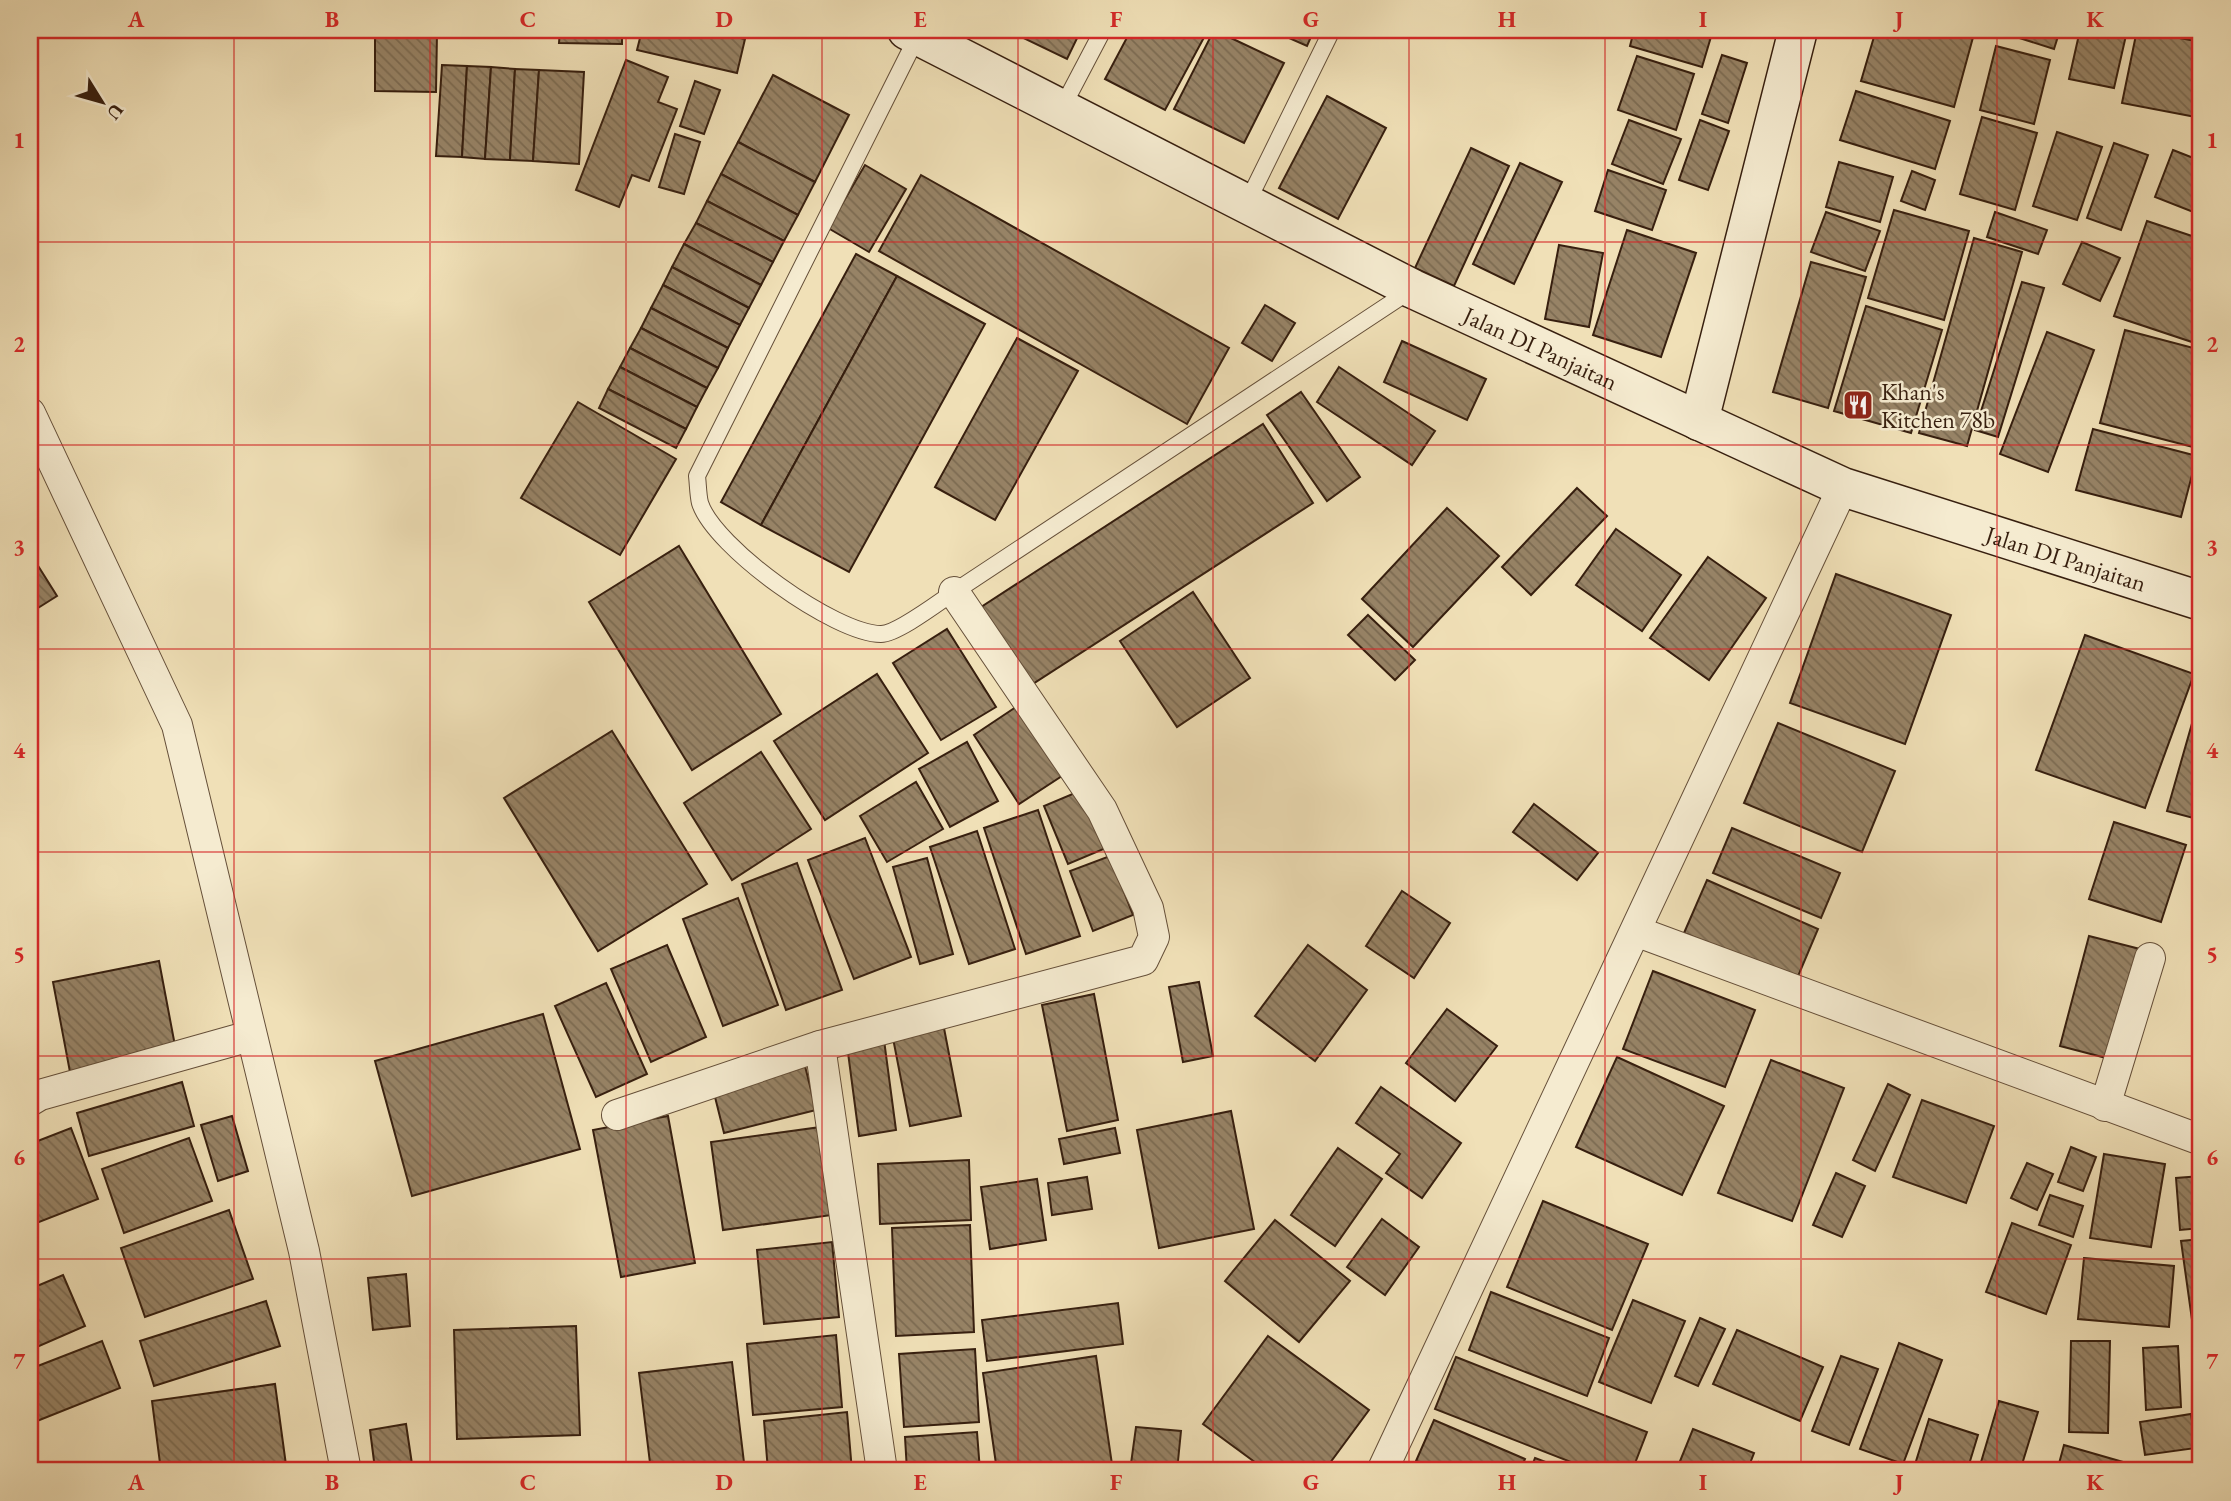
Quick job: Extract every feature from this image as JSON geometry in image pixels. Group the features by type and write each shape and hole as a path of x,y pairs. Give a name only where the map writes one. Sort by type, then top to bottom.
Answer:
{"street":[{"path":"1699,421 1798,30"},
{"name":"Jalan DI Panjaitan","path":"912,32 1413,289 1843,487 2201,601"},
{"path":"30,413 177,725 304,1251 346,1471"},
{"path":"1382,1471 1638,932 1843,487"},
{"path":"617,1115 820,1046 1143,960 1154,937 1148,908 1102,810 954,592"},
{"path":"1638,932 2201,1140"},
{"path":"2105,1106 2150,958"},
{"path":"30,1101 40,1095 250,1036"},
{"path":"820,1046 882,1471"}],"lane":[{"path":"1062,108 1103,30"},
{"path":"1247,203 1332,30"},
{"path":"912,32 697,476 700,504 719,531 764,573 812,609 857,632 884,635 954,592 1413,289"}],"building":[{"path":"560,30 622,30 622,44 559,43"},
{"path":"642,30 705,30 745,39 737,73 637,50"},
{"path":"1007,30 1081,30 1067,59"},
{"path":"1131,30 1208,30 1165,110 1105,79"},
{"path":"1214,30 1284,63 1244,143 1174,109"},
{"path":"1271,30 1314,30 1307,46"},
{"path":"1634,30 1713,30 1702,67 1630,46"},
{"path":"1736,30 1754,30 1752,35"},
{"path":"1876,30 1975,30 1954,107 1861,81"},
{"path":"2005,30 2060,30 2054,49 2004,33"},
{"path":"2080,30 2127,31 2114,88 2069,79"},
{"path":"2137,30 2201,42 2201,118 2122,103"},
{"path":"375,33 437,33 436,92 375,91"},
{"path":"1996,46 2050,60 2034,124 1980,110"},
{"path":"1722,55 1747,63 1728,123 1702,114"},
{"path":"1637,56 1694,74 1676,130 1618,110"},
{"path":"626,60 668,77 658,102 677,109 649,181 632,175 619,207 576,190"},
{"path":"442,65 467,66 462,157 436,156"},
{"path":"467,66 491,67 485,159 462,157"},
{"path":"491,67 515,69 510,160 485,159"},
{"path":"515,69 539,70 533,161 510,160"},
{"path":"539,70 584,72 579,164 533,161"},
{"path":"773,75 849,115 815,182 738,142"},
{"path":"695,81 720,90 704,134 680,126"},
{"path":"1856,91 1950,121 1935,169 1840,140"},
{"path":"1327,96 1386,128 1338,219 1279,188"},
{"path":"1982,117 2037,133 2015,210 1960,194"},
{"path":"1629,120 1681,139 1663,184 1612,164"},
{"path":"1700,120 1729,131 1708,190 1679,180"},
{"path":"2057,132 2102,147 2077,220 2033,206"},
{"path":"675,134 700,142 684,194 659,187"},
{"path":"738,142 815,182 798,215 721,174"},
{"path":"2114,143 2148,155 2121,230 2087,218"},
{"path":"1471,148 1509,166 1454,286 1415,268"},
{"path":"2173,150 2201,161 2201,215 2155,197"},
{"path":"1839,162 1893,177 1880,222 1826,207"},
{"path":"1520,163 1562,182 1514,284 1473,264"},
{"path":"865,165 906,189 869,252 828,228"},
{"path":"1608,170 1666,190 1652,230 1595,211"},
{"path":"1912,171 1935,180 1925,210 1901,201"},
{"path":"721,174 798,215 784,241 707,201"},
{"path":"921,175 1229,348 1187,424 879,251"},
{"path":"707,201 784,241 773,262 696,223"},
{"path":"1894,210 1969,231 1944,320 1868,298"},
{"path":"1826,212 1880,231 1865,271 1811,252"},
{"path":"1995,212 2047,230 2038,254 1987,237"},
{"path":"2147,221 2201,239 2201,345 2114,316"},
{"path":"696,223 773,262 761,285 684,244"},
{"path":"1627,230 1696,253 1661,357 1593,335"},
{"path":"1974,238 2022,252 1967,446 1919,433"},
{"path":"2082,242 2120,258 2100,301 2063,284"},
{"path":"684,244 761,285 749,308 672,267"},
{"path":"1559,245 1603,253 1589,327 1545,319"},
{"path":"856,254 897,276 761,525 721,502"},
{"path":"1811,262 1866,277 1828,408 1773,392"},
{"path":"672,267 749,308 740,325 663,285"},
{"path":"897,276 985,324 849,572 761,525"},
{"path":"2022,282 2044,288 1998,437 1975,430"},
{"path":"663,285 740,325 728,348 651,308"},
{"path":"1265,305 1295,323 1272,361 1242,343"},
{"path":"1866,306 1942,330 1911,433 1834,411"},
{"path":"651,308 728,348 718,368 641,328"},
{"path":"641,328 718,368 707,388 630,348"},
{"path":"2125,330 2201,350 2201,416 2193,447 2100,423"},
{"path":"2047,332 2094,350 2048,472 2000,454"},
{"path":"1017,338 1078,371 995,520 935,487"},
{"path":"1402,341 1486,379 1467,420 1384,382"},
{"path":"630,348 707,388 697,407 620,367"},
{"path":"620,367 697,407 686,429 608,389"},
{"path":"1339,367 1435,431 1412,465 1317,402"},
{"path":"608,389 686,429 676,448 599,408"},
{"path":"1301,392 1360,477 1327,501 1267,415"},
{"path":"578,402 676,459 620,555 521,498"},
{"path":"1263,424 1313,503 1028,687 978,609"},
{"path":"2093,429 2197,456 2181,517 2076,490"},
{"path":"2201,485 2201,506 2195,504"},
{"path":"1577,488 1607,516 1531,595 1502,567"},
{"path":"1447,508 1499,556 1413,647 1362,599"},
{"path":"1616,529 1681,575 1642,631 1576,585"},
{"path":"679,546 781,714 692,770 589,602"},
{"path":"30,553 57,596 30,613"},
{"path":"1708,557 1766,598 1709,680 1650,638"},
{"path":"1836,574 1951,615 1905,744 1790,703"},
{"path":"1193,592 1250,678 1177,727 1120,641"},
{"path":"1368,615 1415,660 1395,680 1348,635"},
{"path":"947,629 996,707 941,740 893,663"},
{"path":"2085,635 2194,674 2145,808 2036,770"},
{"path":"877,674 928,753 825,820 774,741"},
{"path":"1019,705 1065,774 1019,804 974,735"},
{"path":"2197,706 2201,707 2201,820 2167,811"},
{"path":"1778,723 1895,771 1862,852 1744,803"},
{"path":"612,731 707,884 598,951 504,798"},
{"path":"967,742 998,801 950,827 919,769"},
{"path":"761,752 811,829 732,880 684,803"},
{"path":"916,782 943,829 887,862 860,816"},
{"path":"1082,790 1106,848 1068,864 1044,806"},
{"path":"1534,804 1598,853 1577,880 1513,832"},
{"path":"1038,810 1080,936 1026,954 984,828"},
{"path":"2114,822 2186,845 2161,922 2089,899"},
{"path":"1732,828 1840,873 1821,918 1713,873"},
{"path":"977,831 1015,949 969,964 930,847"},
{"path":"865,838 911,957 854,979 808,860"},
{"path":"1110,856 1133,915 1093,931 1070,871"},
{"path":"927,858 953,954 920,964 893,867"},
{"path":"797,863 842,990 786,1010 742,884"},
{"path":"1707,880 1818,929 1796,981 1684,933"},
{"path":"1402,891 1450,923 1414,978 1366,946"},
{"path":"738,898 778,1005 723,1026 683,919"},
{"path":"2089,936 2140,949 2110,1059 2060,1046"},
{"path":"667,945 706,1037 651,1062 611,969"},
{"path":"1308,945 1367,990 1315,1061 1255,1016"},
{"path":"159,961 176,1051 70,1072 53,982"},
{"path":"1653,971 1755,1010 1725,1087 1623,1049"},
{"path":"1199,982 1213,1056 1183,1062 1169,987"},
{"path":"606,983 647,1074 596,1097 555,1006"},
{"path":"1094,994 1118,1120 1067,1131 1042,1005"},
{"path":"1447,1009 1497,1046 1455,1101 1406,1063"},
{"path":"543,1014 580,1149 412,1196 375,1061"},
{"path":"943,1023 961,1116 910,1126 892,1033"},
{"path":"30,1029 37,1058 30,1060"},
{"path":"884,1040 896,1130 859,1136 847,1045"},
{"path":"1617,1057 1724,1106 1682,1195 1576,1147"},
{"path":"1771,1060 1844,1088 1792,1221 1718,1193"},
{"path":"804,1062 816,1110 724,1133 712,1085"},
{"path":"182,1082 194,1126 89,1156 77,1113"},
{"path":"1888,1084 1910,1095 1875,1171 1853,1160"},
{"path":"1381,1087 1461,1143 1422,1198 1386,1173 1400,1154 1356,1123"},
{"path":"1922,1100 1994,1126 1966,1203 1893,1177"},
{"path":"1231,1111 1254,1229 1159,1248 1137,1130"},
{"path":"232,1116 248,1171 218,1181 201,1125"},
{"path":"668,1116 695,1263 621,1277 593,1130"},
{"path":"821,1127 832,1215 723,1230 711,1142"},
{"path":"71,1128 98,1199 34,1224 30,1212 30,1144"},
{"path":"1115,1128 1120,1153 1064,1164 1059,1139"},
{"path":"189,1138 212,1201 124,1233 102,1169"},
{"path":"2071,1147 2096,1157 2083,1191 2058,1182"},
{"path":"1338,1148 1382,1179 1335,1246 1291,1215"},
{"path":"2104,1154 2165,1164 2151,1247 2090,1238"},
{"path":"969,1160 971,1220 880,1224 878,1164"},
{"path":"2027,1163 2053,1174 2037,1210 2011,1198"},
{"path":"1836,1173 1865,1186 1842,1237 1813,1225"},
{"path":"2201,1176 2201,1228 2180,1230 2176,1178"},
{"path":"1087,1177 1092,1209 1052,1215 1048,1183"},
{"path":"1037,1179 1046,1240 990,1249 981,1187"},
{"path":"2050,1195 2083,1206 2073,1237 2039,1225"},
{"path":"1543,1201 1648,1244 1612,1330 1507,1287"},
{"path":"229,1210 253,1279 145,1317 121,1248"},
{"path":"1382,1219 1419,1247 1385,1295 1347,1267"},
{"path":"1275,1220 1350,1281 1299,1342 1225,1281"},
{"path":"2012,1223 2071,1245 2046,1314 1986,1292"},
{"path":"970,1225 974,1332 896,1336 892,1228"},
{"path":"2201,1239 2201,1319 2192,1320 2181,1241"},
{"path":"832,1242 839,1317 764,1324 757,1250"},
{"path":"2084,1258 2174,1266 2169,1327 2078,1319"},
{"path":"406,1274 410,1326 373,1330 368,1278"},
{"path":"63,1275 85,1326 30,1350 30,1289"},
{"path":"1491,1292 1609,1338 1587,1396 1469,1350"},
{"path":"1633,1300 1685,1321 1651,1403 1599,1382"},
{"path":"266,1301 280,1346 154,1386 140,1341"},
{"path":"1118,1303 1123,1344 987,1361 982,1320"},
{"path":"1700,1318 1725,1329 1698,1386 1675,1376"},
{"path":"576,1326 580,1435 457,1439 454,1330"},
{"path":"1737,1330 1823,1367 1800,1421 1713,1384"},
{"path":"836,1335 842,1407 753,1415 747,1344"},
{"path":"1268,1336 1369,1410 1324,1471 1267,1471 1203,1424"},
{"path":"102,1341 120,1388 32,1423 30,1369"},
{"path":"2071,1341 2110,1341 2108,1433 2069,1432"},
{"path":"1899,1343 1942,1360 1903,1464 1860,1449"},
{"path":"2178,1346 2181,1407 2146,1410 2143,1348"},
{"path":"975,1349 979,1422 904,1427 899,1354"},
{"path":"1096,1356 1113,1471 997,1471 983,1373"},
{"path":"1841,1356 1878,1369 1849,1445 1812,1431"},
{"path":"1456,1357 1647,1432 1632,1471 1594,1471 1435,1409"},
{"path":"732,1362 745,1471 651,1471 639,1373"},
{"path":"275,1384 286,1465 244,1471 161,1471 152,1401"},
{"path":"1999,1401 2038,1412 2020,1471 1979,1469"},
{"path":"847,1412 852,1471 768,1471 764,1421"},
{"path":"2191,1414 2196,1448 2145,1455 2140,1422"},
{"path":"1929,1419 1978,1435 1967,1471 1913,1471"},
{"path":"1434,1420 1525,1459 1520,1471 1441,1471 1416,1461"},
{"path":"406,1424 412,1464 375,1469 370,1430"},
{"path":"1136,1427 1181,1431 1177,1471 1130,1471"},
{"path":"1693,1429 1754,1453 1747,1471 1676,1471"},
{"path":"977,1432 980,1471 907,1471 905,1437"},
{"path":"2064,1445 2130,1464 2128,1471 2057,1471"},
{"path":"1535,1458 1569,1471 1530,1471"},
{"path":"1759,1462 1786,1471 1756,1471"}],"place":[{"name":"Khan's Kitchen 78b","path":"1858,405"}]}
